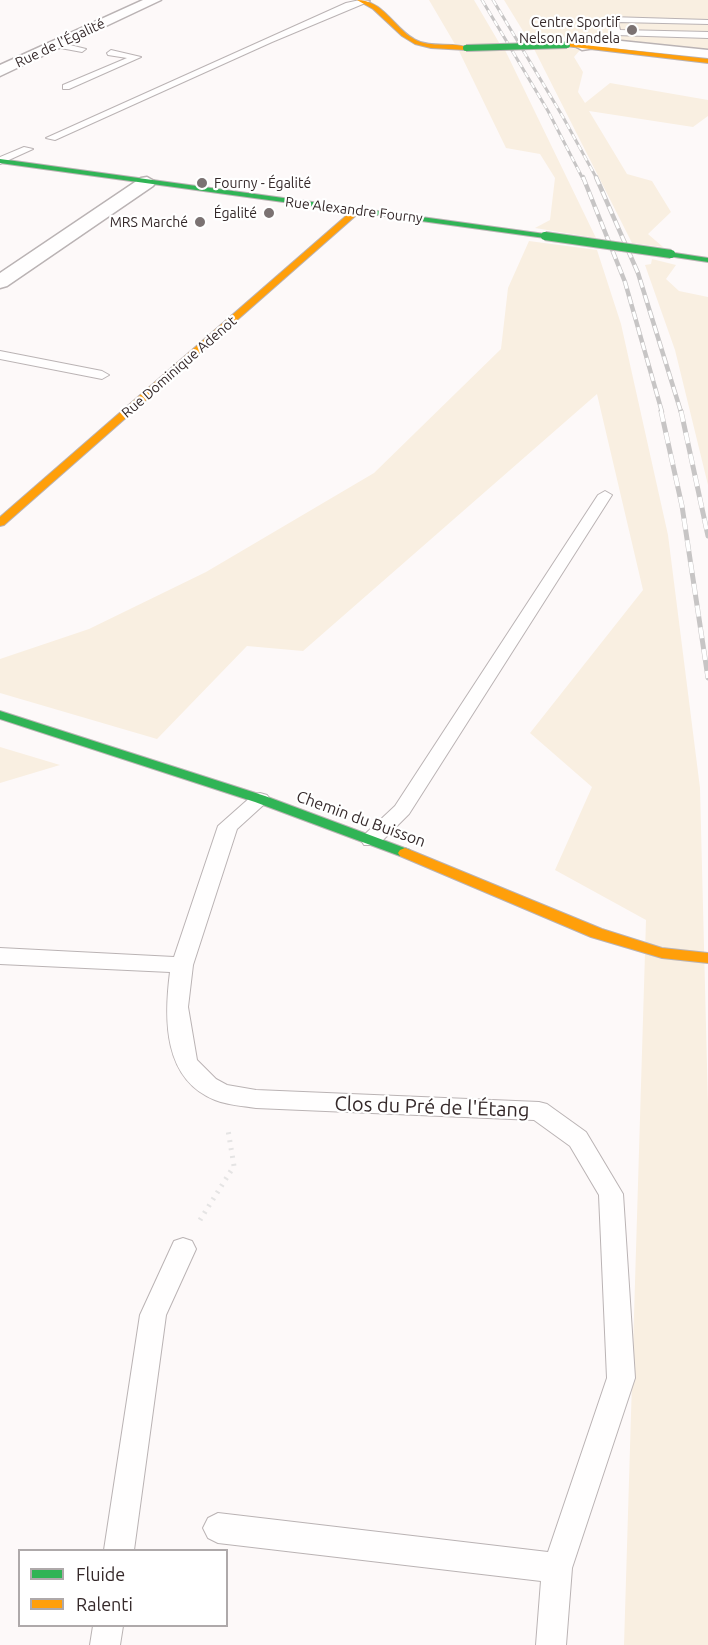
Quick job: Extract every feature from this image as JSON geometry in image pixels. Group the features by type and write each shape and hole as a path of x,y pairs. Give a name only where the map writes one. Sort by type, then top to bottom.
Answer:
{"street":[{"name":"Rue de l'Égalité","path":"0,71 154,0"},
{"path":"363,1 391,17 409,38 432,46 466,48 575,46 602,43 708,54"},
{"path":"575,46 708,61"},
{"name":"Rue Alexandre Fourny","path":"0,161 708,260"},
{"path":"0,282 147,182"},
{"name":"Rue Dominique Adenot","path":"0,523 357,211"},
{"name":"Chemin du Buisson","path":"0,715 260,799 467,876 602,935 664,953 708,958"}],"lane":[{"path":"51,138 349,5 363,1"},
{"path":"708,22 613,19 616,32 708,35"},
{"path":"57,45 82,49"},
{"path":"66,87 137,57 111,53"},
{"path":"0,161 28,149"},
{"path":"0,355 102,375"},
{"path":"371,840 402,810 605,495"},
{"name":"Clos du Pré de l'Étang","path":"260,799 228,826 182,965 177,1007 186,1063 208,1085 222,1093 256,1099 539,1111 578,1139 611,1194 621,1378 557,1568 551,1645"},
{"path":"0,956 182,965"},
{"path":"119,1549 153,1315 183,1249"},
{"path":"218,1528 557,1568"},
{"path":"105,1645 108,1627"}],"path":[{"path":"183,1249 234,1166 222,1093"}],"shaded area":[{"path":"429,0 474,0 501,46 456,46"},
{"name":"Centre Sportif Nelson Mandela","path":"504,0 708,0 708,50 567,37 531,44"},
{"path":"571,48 580,50 574,57 583,72 578,92 585,103 610,83 708,100 708,116 693,127 589,111 627,174 652,181 671,212 648,234 663,247 632,243 534,49"},
{"path":"505,50 596,238 535,228 550,220 555,178 540,154 506,148 459,51"},
{"path":"529,241 597,250 621,324 668,535 700,788 708,1105 708,1645 624,1645 646,920 555,870 592,787 530,733 643,590 597,394 303,651 247,646 157,739 0,693 0,659 89,629 206,572 374,473 501,349 508,288"},
{"path":"652,259 676,265 666,279 679,291 708,297 708,485 675,350 645,265 651,264"},
{"path":"0,747 60,765 0,783"}],"railway":[{"path":"482,0 548,111 583,179"},
{"path":"493,0 596,178"},
{"path":"583,177 625,282 662,412"},
{"path":"596,178 638,273 681,412"},
{"path":"661,411 682,506 708,678"},
{"path":"681,411 708,536"}],"traffic: fast":[{"path":"466,48 567,45"},
{"path":"0,161 545,236"},
{"path":"545,236 671,254"},
{"path":"671,254 708,260"},
{"path":"0,715 260,799 405,853"}],"traffic: slow":[{"path":"360,0 375,8 404,35 417,43 438,47 466,48"},
{"path":"567,45 708,61"},
{"path":"0,523 357,211"},
{"path":"405,853 596,933 662,953 708,958"}],"place":[{"name":"Centre Sportif Nelson Mandela","path":"632,30"},
{"name":"Fourny - Égalité","path":"202,183"},
{"name":"Égalité","path":"269,213"},
{"name":"MRS Marché","path":"200,222"}]}
